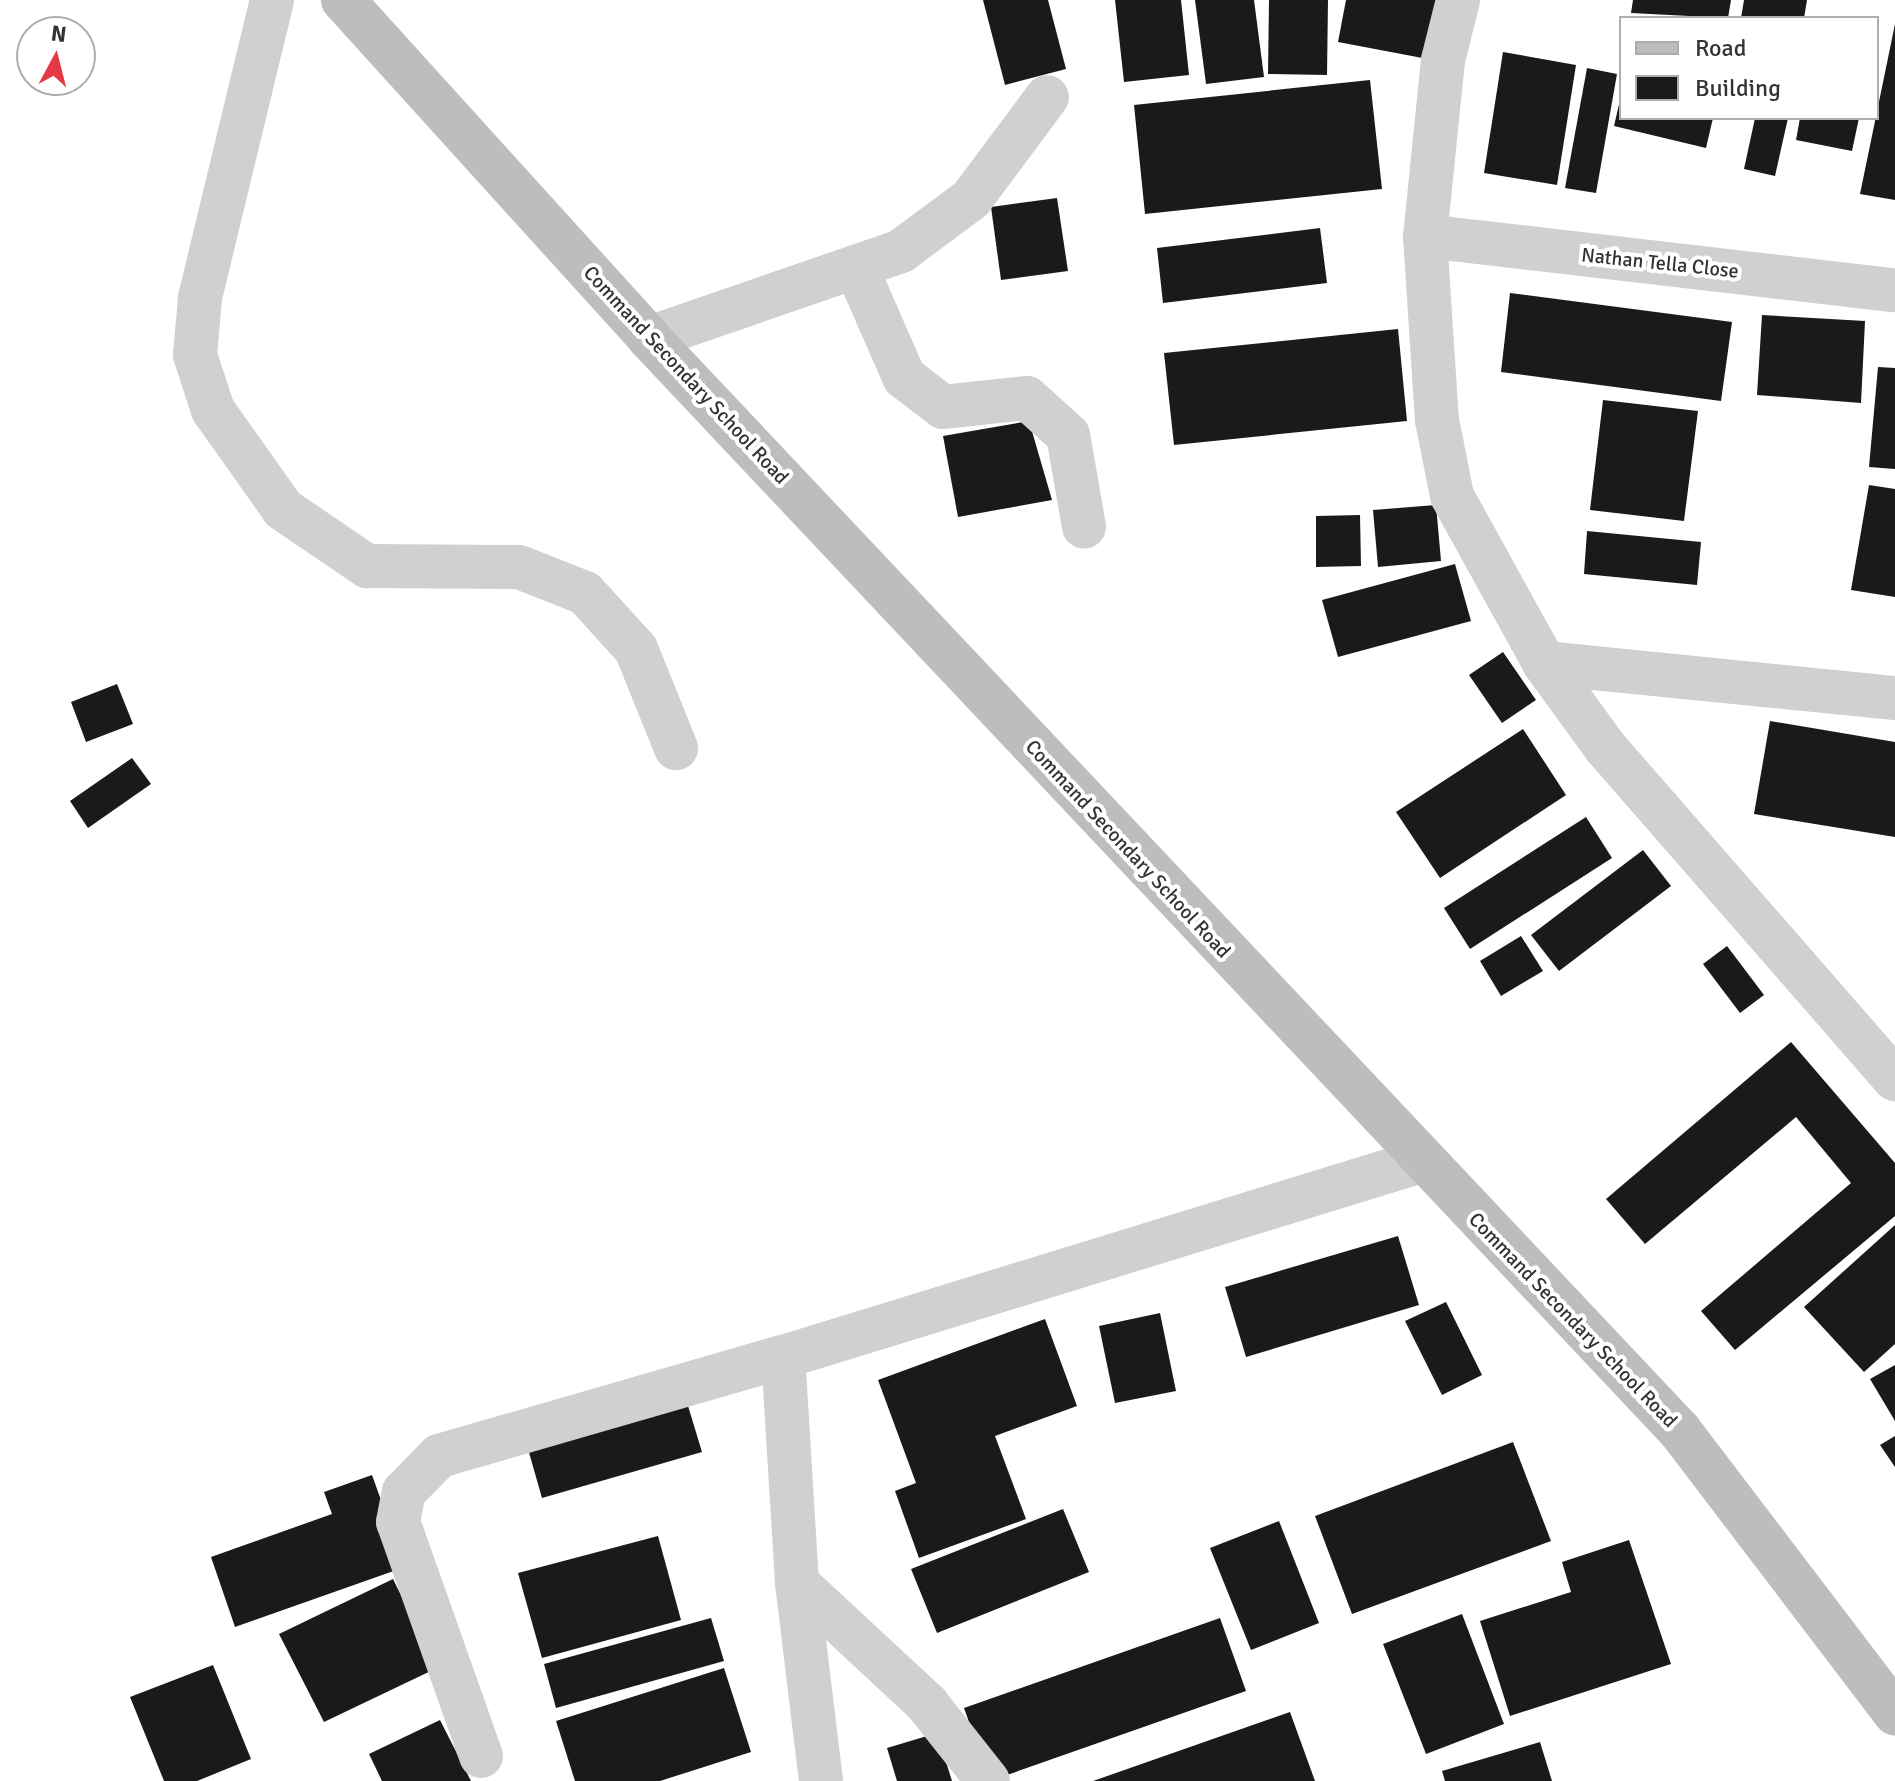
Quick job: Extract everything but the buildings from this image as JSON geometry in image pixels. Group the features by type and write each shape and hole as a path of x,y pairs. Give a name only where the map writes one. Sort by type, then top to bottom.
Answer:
{"main road":[{"name":"Command Secondary School Road","path":"343,0 649,338 1421,1161 1680,1431 1895,1713"}],"street":[{"path":"272,0 200,298 195,355 213,410 283,509 367,566 519,567 585,593 636,649 676,748"},
{"path":"1458,0 1443,60 1425,236 1437,420 1452,496 1544,663 1605,747 1895,1079"},
{"path":"649,338 901,251 971,199 1047,97"},
{"name":"Nathan Tella Close","path":"1425,236 1895,290"},
{"path":"856,267 904,377 943,407 1027,398 1068,435 1084,527"},
{"path":"1544,663 1895,698"},
{"path":"481,1756 398,1522 404,1492 439,1456 783,1357 1421,1161"},
{"path":"783,1357 797,1583 821,1781"},
{"path":"797,1583 927,1704 988,1781"}]}
